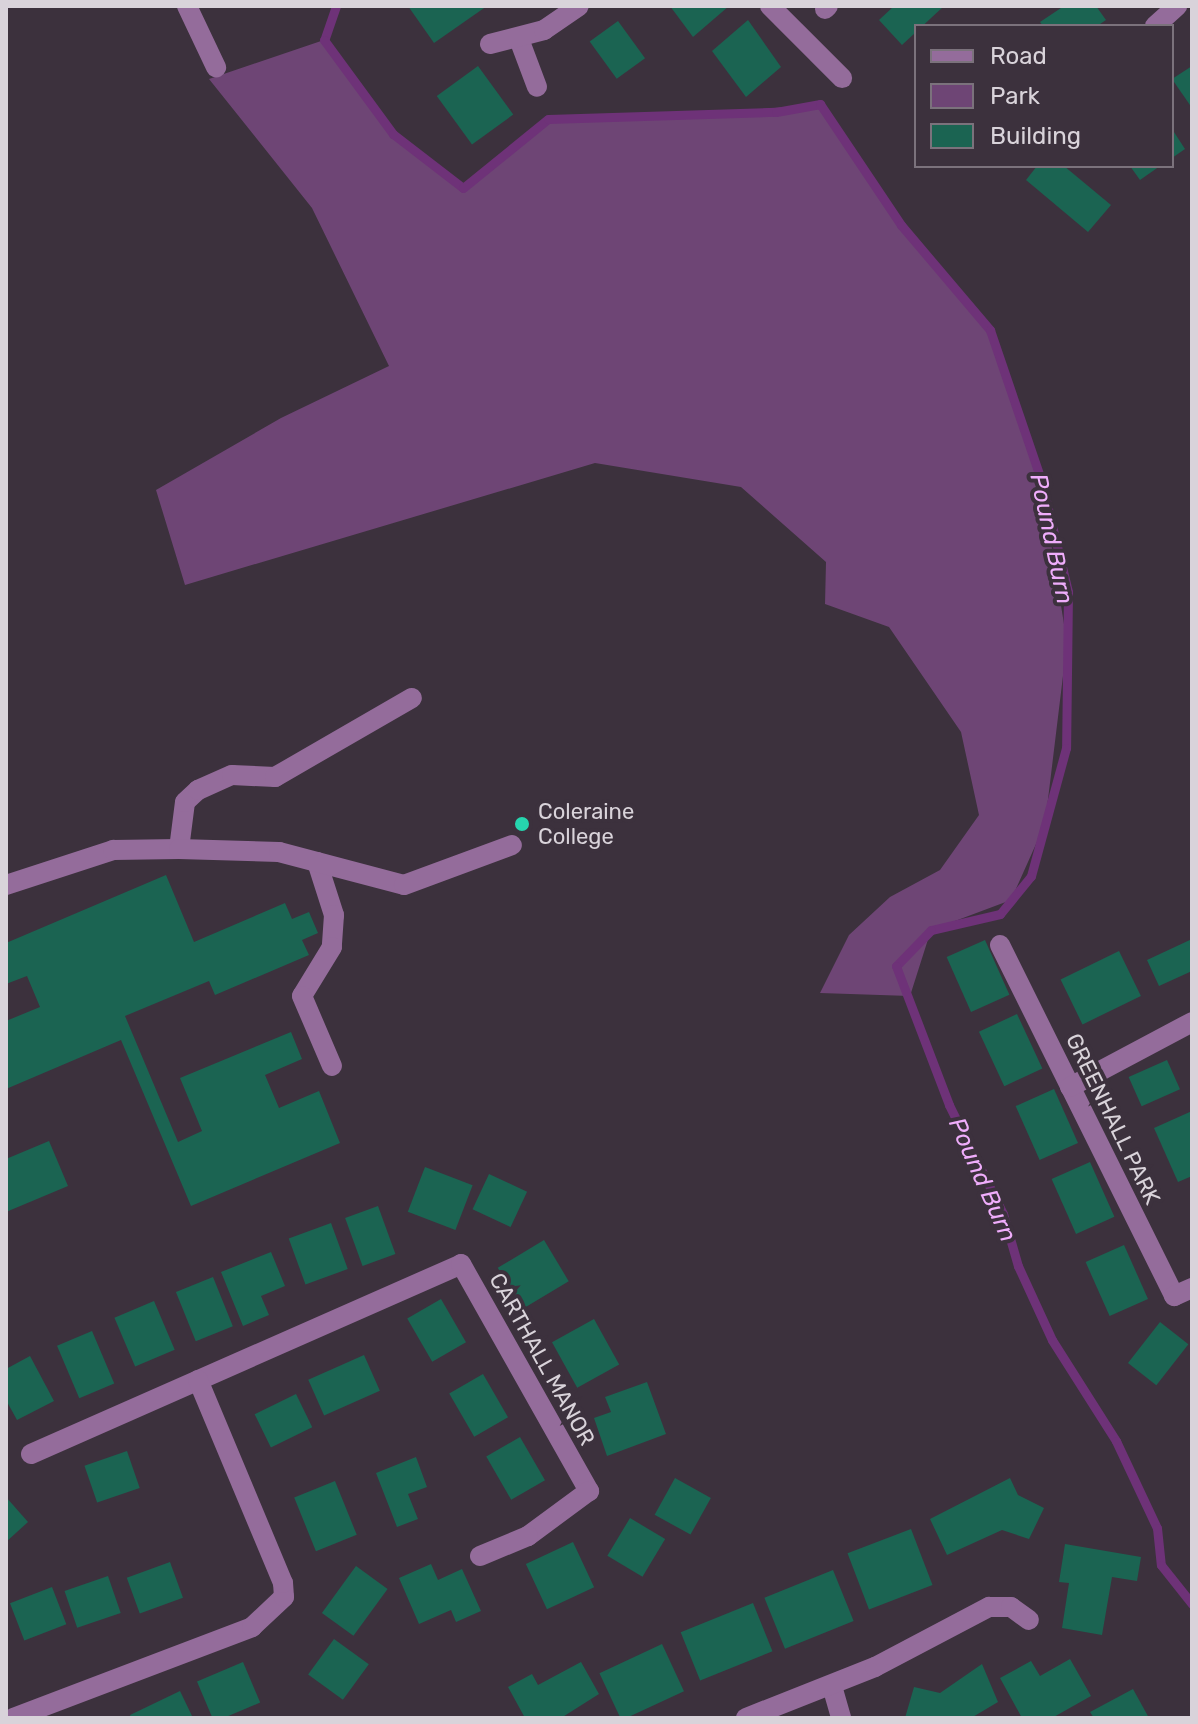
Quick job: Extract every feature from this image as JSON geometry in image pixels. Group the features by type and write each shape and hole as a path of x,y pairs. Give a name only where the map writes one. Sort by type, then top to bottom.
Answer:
{"street":[{"path":"187,6 216,67"},
{"path":"490,44 519,39 544,30 579,6"},
{"path":"770,6 842,78"},
{"path":"1157,24 1177,6"},
{"path":"519,39 537,87"},
{"path":"179,849 185,802 198,790 232,775 275,777 412,698"},
{"path":"6,885 113,850 179,849 279,852 404,885 512,845"},
{"path":"317,862 334,915 332,947 302,996 332,1066"},
{"name":"GREENHALL PARK","path":"1000,945 1174,1296 1192,1288"},
{"path":"1070,1087 1192,1022"},
{"name":"CARTHALL MANOR","path":"31,1454 461,1264 589,1491 528,1536 480,1556"},
{"path":"13,1718 49,1700 252,1627 284,1597 283,1583 198,1380"},
{"path":"746,1718 875,1667 989,1607 1011,1607 1029,1620"},
{"path":"832,1686 841,1718"}],"green space":[{"path":"324,40 392,134 463,187 548,119 660,118 820,104 901,225 990,330 1041,480 1067,643 1045,824 1011,900 931,930 910,996 820,993 849,935 890,897 940,870 979,815 961,732 889,627 825,604 826,562 741,487 595,463 185,585 156,490 281,418 389,366 312,208 209,79"}],"building":[{"path":"408,6 487,6 434,43"},
{"path":"670,6 729,6 693,37"},
{"path":"894,6 944,6 925,24 914,24 914,34 902,45 879,20"},
{"path":"1064,6 1096,6 1106,20 1100,24 1040,22"},
{"path":"748,20 781,67 746,97 712,51"},
{"path":"618,21 645,58 617,79 590,42"},
{"path":"478,66 513,115 472,145 437,96"},
{"path":"1192,66 1192,108 1174,82 1174,78"},
{"path":"1174,132 1185,149 1174,157"},
{"path":"1035,168 1066,168 1111,205 1088,232 1026,180"},
{"path":"1131,168 1157,168 1140,180"},
{"path":"166,875 194,942 285,903 292,919 309,912 318,933 302,940 309,955 215,995 209,981 125,1016 178,1142 202,1131 180,1078 291,1032 302,1059 265,1075 279,1108 319,1091 340,1143 191,1206 121,1040 6,1089 6,1021 40,1007 27,976 6,984 6,943"},
{"path":"1192,939 1192,971 1159,986 1147,960"},
{"path":"985,940 1009,995 971,1012 947,957"},
{"path":"1119,951 1141,996 1082,1024 1061,979"},
{"path":"1017,1014 1042,1068 1004,1086 979,1032"},
{"path":"1167,1060 1180,1089 1142,1106 1129,1077"},
{"path":"1054,1089 1078,1143 1040,1160 1016,1106"},
{"path":"1192,1111 1192,1176 1178,1182 1154,1128"},
{"path":"49,1141 68,1186 6,1212 6,1159"},
{"path":"1090,1162 1114,1217 1076,1234 1052,1179"},
{"path":"425,1167 473,1185 455,1230 408,1212"},
{"path":"489,1174 527,1192 511,1227 473,1209"},
{"path":"378,1206 395,1254 363,1266 345,1218"},
{"path":"331,1223 348,1269 305,1284 289,1238"},
{"path":"544,1240 569,1281 522,1309 498,1268"},
{"path":"1124,1245 1148,1299 1110,1316 1086,1262"},
{"path":"271,1252 285,1286 261,1296 269,1315 243,1326 221,1272"},
{"path":"213,1277 233,1326 196,1341 176,1292"},
{"path":"441,1299 466,1342 432,1362 407,1318"},
{"path":"154,1301 175,1350 135,1367 114,1318"},
{"path":"594,1319 619,1364 577,1388 552,1342"},
{"path":"1160,1322 1188,1344 1156,1385 1128,1363"},
{"path":"92,1331 114,1383 79,1398 57,1346"},
{"path":"364,1355 380,1391 324,1415 308,1380"},
{"path":"30,1356 54,1401 17,1420 6,1400 6,1369"},
{"path":"483,1374 508,1417 474,1437 449,1394"},
{"path":"647,1382 666,1434 607,1456 594,1418 611,1412 605,1397"},
{"path":"296,1394 312,1427 271,1447 255,1414"},
{"path":"520,1437 545,1480 511,1500 486,1456"},
{"path":"127,1451 140,1488 97,1503 84,1466"},
{"path":"416,1457 427,1487 408,1494 418,1519 397,1527 376,1473"},
{"path":"675,1478 711,1498 690,1535 655,1515"},
{"path":"1010,1478 1018,1495 1044,1508 1029,1539 1002,1530 947,1555 930,1519"},
{"path":"335,1481 357,1535 316,1551 294,1497"},
{"path":"6,1497 28,1522 6,1542"},
{"path":"630,1518 665,1539 642,1577 607,1556"},
{"path":"911,1529 933,1585 869,1609 848,1553"},
{"path":"573,1542 594,1587 547,1609 526,1564"},
{"path":"1065,1544 1141,1557 1137,1581 1112,1577 1102,1635 1062,1628 1069,1583 1059,1582"},
{"path":"170,1562 183,1598 140,1613 127,1578"},
{"path":"431,1564 438,1580 462,1569 481,1611 456,1622 451,1610 419,1624 399,1578"},
{"path":"356,1566 388,1589 353,1636 322,1613"},
{"path":"833,1570 854,1621 785,1649 764,1598"},
{"path":"108,1576 121,1613 77,1628 65,1591"},
{"path":"52,1587 66,1624 24,1640 10,1603"},
{"path":"753,1603 772,1651 700,1680 681,1632"},
{"path":"334,1639 369,1664 343,1700 308,1675"},
{"path":"662,1644 684,1691 620,1718 599,1673"},
{"path":"1070,1659 1091,1696 1052,1718 1022,1718 1000,1678 1031,1661 1040,1676"},
{"path":"243,1662 260,1703 224,1718 212,1718 197,1682"},
{"path":"581,1662 599,1694 561,1718 525,1718 508,1687 532,1674 538,1685"},
{"path":"982,1664 998,1702 971,1718 905,1718 914,1687 940,1693"},
{"path":"1133,1689 1149,1718 1094,1718 1090,1712"},
{"path":"180,1691 193,1718 131,1718 130,1715"}],"waterway":[{"name":"Pound Burn","path":"336,6 324,40 393,134 463,188 548,119 776,112 820,104 901,225 990,330 1041,480 1068,592 1066,748 1031,876 1000,914 931,930 896,966 949,1105 1003,1214 1018,1266 1052,1340 1116,1441 1157,1528 1161,1565 1192,1604"}],"place":[{"name":"Coleraine College","path":"522,824"}]}
